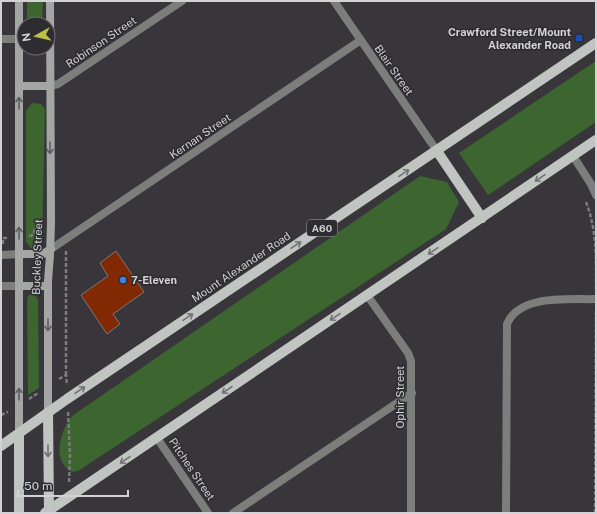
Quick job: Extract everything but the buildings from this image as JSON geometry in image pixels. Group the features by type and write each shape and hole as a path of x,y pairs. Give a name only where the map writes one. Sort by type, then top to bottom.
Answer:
{"main road":[{"name":"Buckley Street","path":"19,1 19,16"},
{"name":"Buckley Street","path":"50,1 50,16"},
{"name":"Mount Alexander Road","path":"1,446 48,412 596,43"},
{"name":"Buckley Street","path":"19,513 19,86 21,56"},
{"name":"Buckley Street","path":"48,512 48,286 50,249 49,56"},
{"path":"19,86 50,86"},
{"path":"48,512 596,140"},
{"path":"437,151 482,218"},
{"path":"20,254 43,254 50,249"},
{"path":"20,286 48,286"}],"street":[{"name":"Robinson Street","path":"50,86 58,84 182,1"},
{"name":"Blair Street","path":"334,1 437,151"},
{"path":"1,39 16,39"},
{"name":"Kernan Street","path":"50,249 361,40"},
{"path":"572,156 591,184 596,195"},
{"path":"1,254 20,254"},
{"path":"1,286 20,286"},
{"name":"Ophir Street","path":"367,295 408,353 411,361 411,513"},
{"path":"506,513 507,324 510,317 523,307 547,300 596,299"},
{"path":"233,513 412,393"},
{"name":"Pitches Street","path":"157,438 208,513"}],"path":[{"path":"585,201 590,214 596,245 595,513"}],"green space":[{"path":"27,1 43,1 42,16 27,16"},
{"path":"596,61 596,122 488,195 459,153"},
{"path":"32,103 41,104 45,109 42,242 35,248 31,248 26,242 26,111"},
{"path":"420,176 447,182 459,202 446,229 78,471 72,472 65,467 61,461 61,437 72,416"},
{"path":"33,294 38,300 39,388 28,395 27,298 29,295"}],"place":[{"name":"Crawford Street/Mount Alexander Road","path":"579,38"},
{"name":"7-Eleven","path":"123,280"}]}
